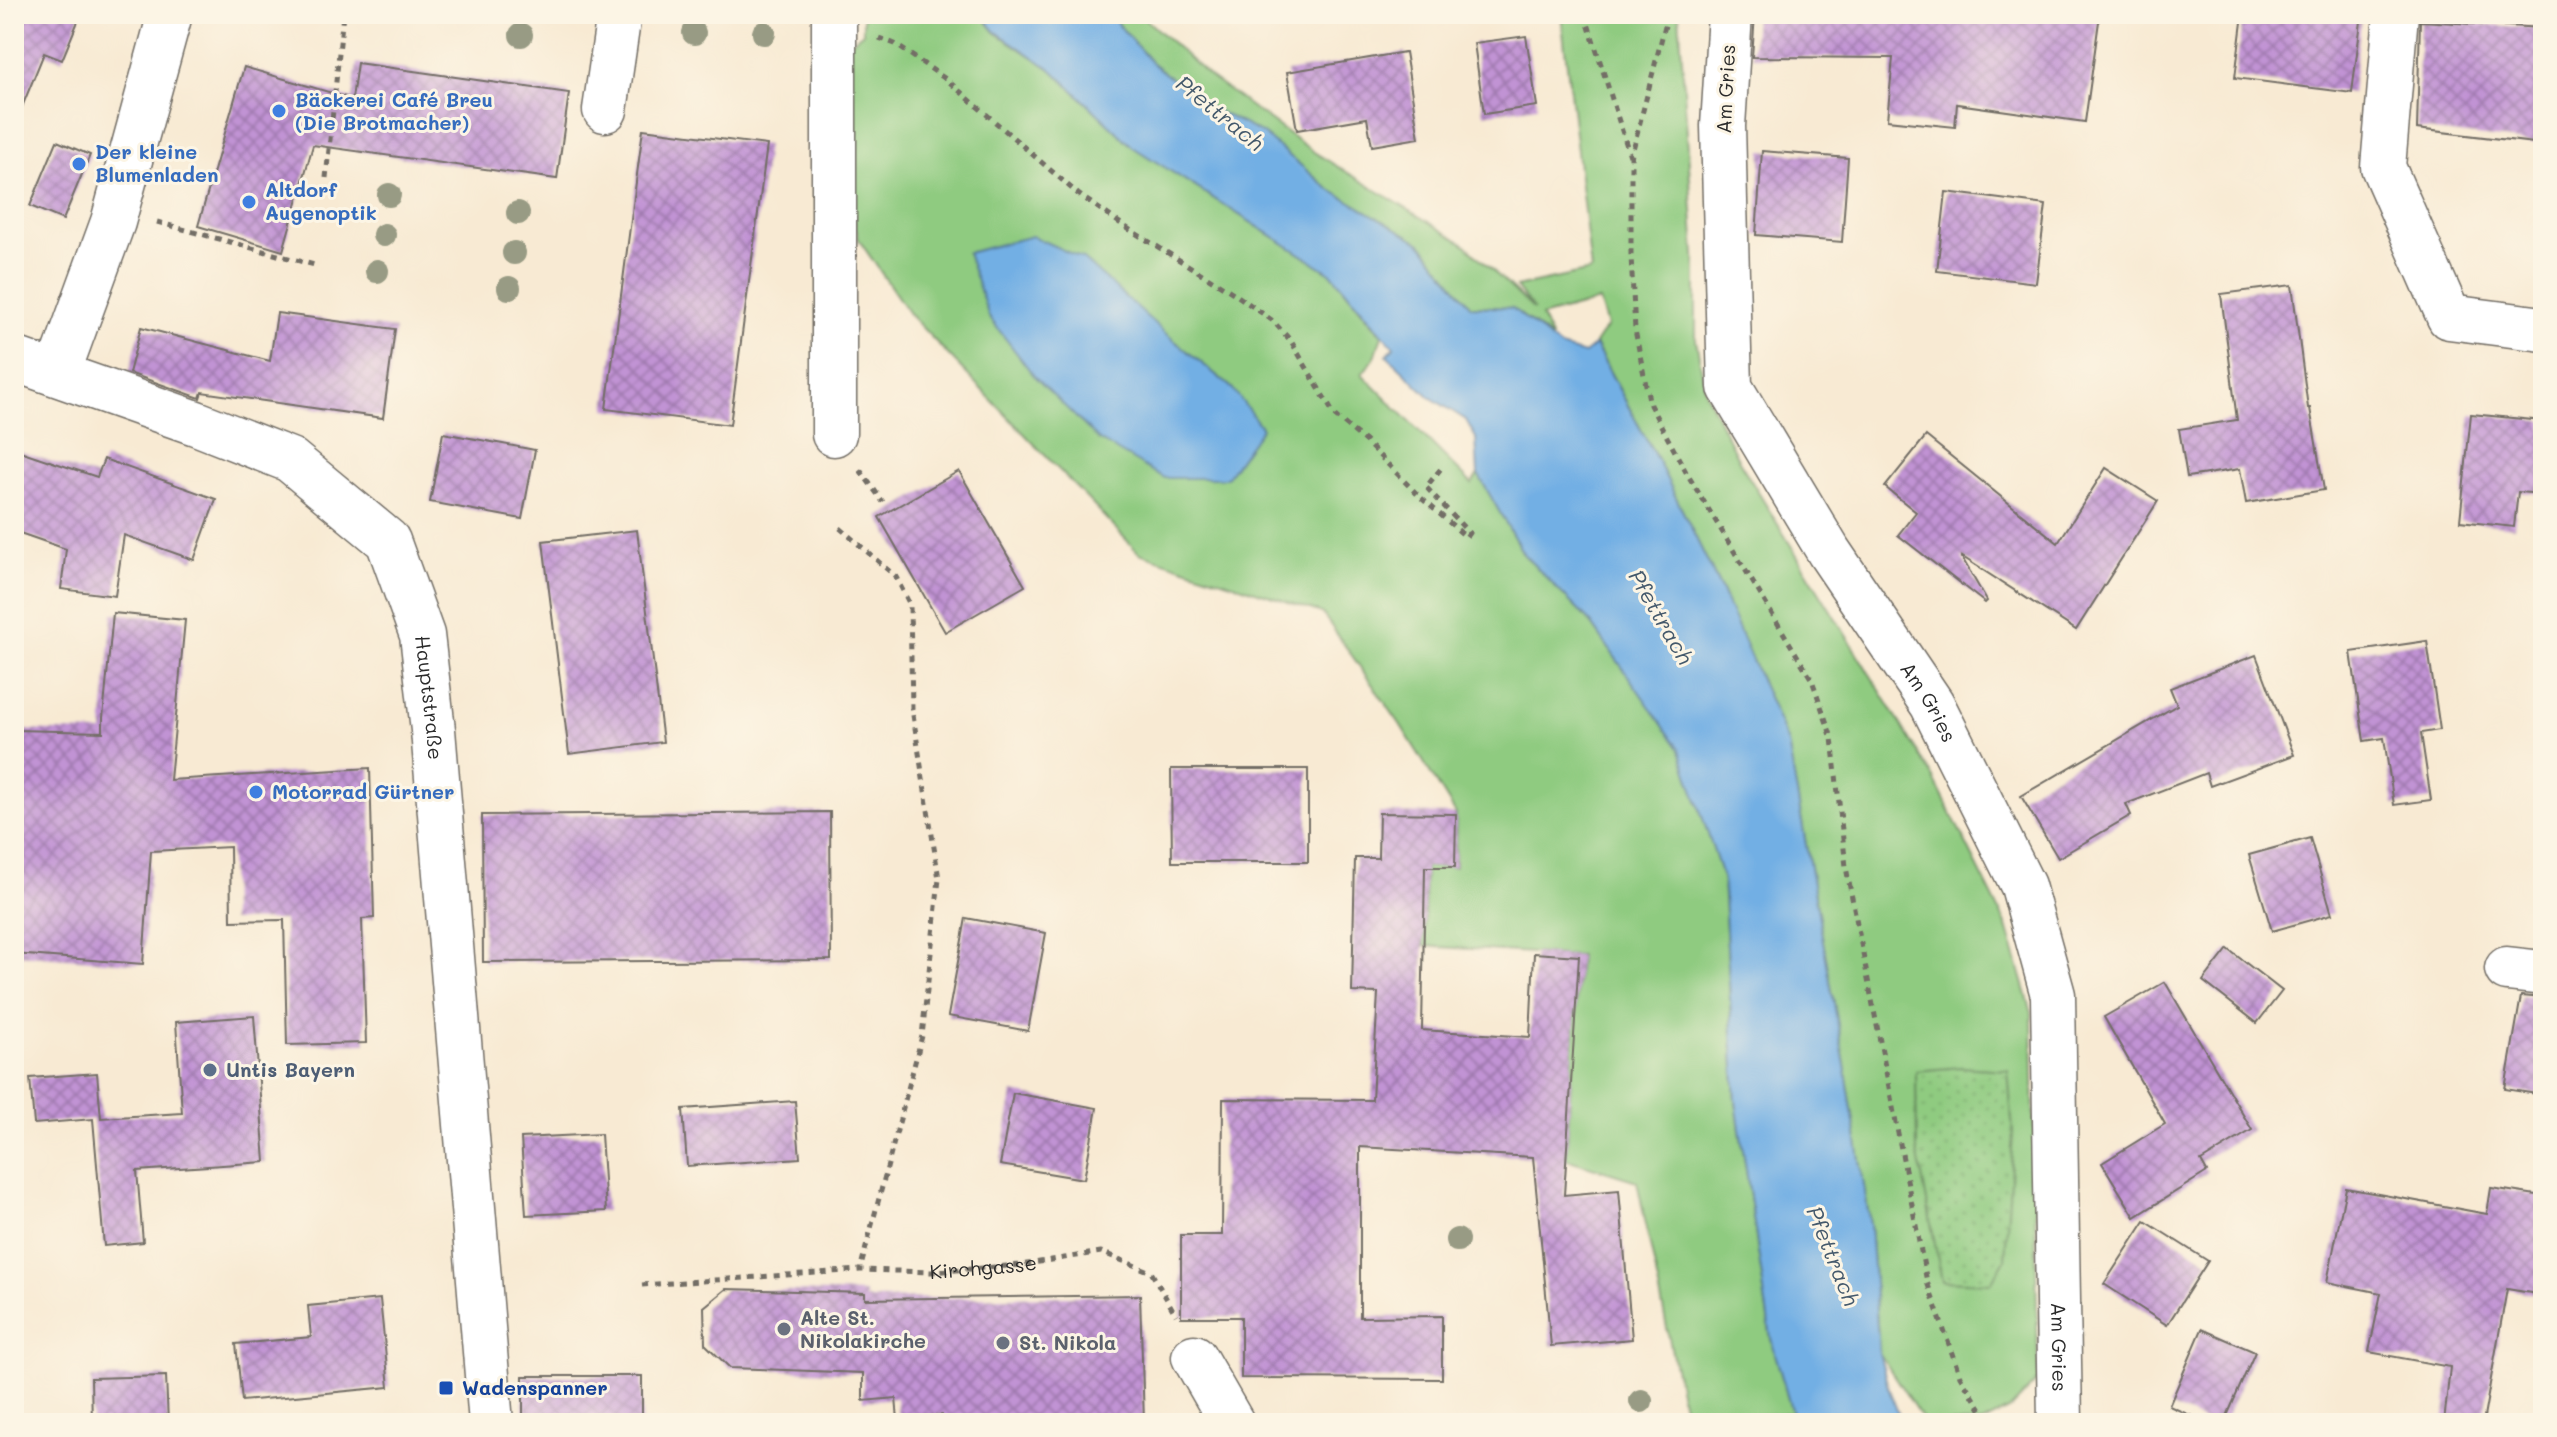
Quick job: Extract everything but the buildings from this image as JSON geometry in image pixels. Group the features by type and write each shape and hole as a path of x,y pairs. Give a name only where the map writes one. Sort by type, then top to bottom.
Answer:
{"street":[{"path":"58,373 113,222 170,14"},
{"path":"605,110 619,14"},
{"path":"834,14 834,434"},
{"name":"Am Gries","path":"1730,14 1723,126 1730,387 1829,552 1932,704 2023,886 2053,995 2060,1423"},
{"path":"2396,14 2383,167 2449,317 2543,329"},
{"name":"Hauptstraße","path":"14,359 290,460 388,541 422,635 491,1423"},
{"path":"1194,1357 1232,1423"}],"path":[{"path":"326,178 343,14"},
{"path":"1585,14 1631,157"},
{"path":"1668,14 1631,157 1635,330 1650,405 1686,472 1812,680 1832,738 1846,867 1927,1282 1960,1376 1990,1423"},
{"path":"2436,15 2543,21"},
{"path":"874,36 895,44 947,80 1078,194 1273,321 1291,341 1335,416 1466,537 1469,533 1426,487 1443,466"},
{"path":"113,222 159,222 318,266"},
{"path":"840,528 896,577 910,605 912,709 939,879 922,1036 860,1270"},
{"name":"Kirchgasse","path":"642,1285 860,1270 932,1272 1021,1265 1101,1252 1151,1272 1178,1319 1194,1357"}],"green space":[{"path":"863,14 981,14 995,32 1051,69 1133,147 1332,274 1382,335 1375,357 1362,374 1472,484 1478,474 1524,555 1591,623 1680,749 1723,879 1736,1102 1771,1339 1792,1413 1686,1421 1637,1181 1566,1159 1579,956 1424,946 1425,867 1455,867 1456,814 1400,724 1322,613 1139,553 910,315 859,240 842,171 846,46 863,32","holes":["1165,333 1232,388 1099,440"]},
{"path":"1109,14 1140,14 1211,78 1314,152 1466,245 1534,310 1516,287 1591,271 1561,14 1679,14 1696,270 1696,340 1706,394 1739,461 1933,777 2007,926 2032,1013 2038,1380 2010,1409 1982,1423 1925,1423 1879,1353 1870,1224 1788,743 1721,589 1658,461 1595,344 1607,326 1599,301 1541,317 1552,339 1512,308 1471,306 1421,243 1329,189 1263,134 1202,103 1151,62"},
{"path":"1960,1067 2008,1070 2013,1132 2005,1260 1991,1283 1942,1281 1917,1150 1916,1071"}],"water":[{"name":"Pfettrach","path":"981,14 1109,14 1151,62 1202,103 1263,134 1329,189 1421,243 1471,306 1512,308 1560,347 1584,354 1595,345 1658,461 1721,589 1788,743 1870,1224 1879,1353 1902,1423 1797,1423 1792,1413 1771,1339 1736,1102 1723,879 1680,750 1591,623 1524,555 1478,474 1476,438 1466,420 1430,397 1387,355 1394,347 1332,274 1133,147 1051,69 995,31"},
{"path":"1032,236 1083,259 1232,388 1262,428 1226,478 1164,478 1099,440 1035,377 989,317 967,253"}],"place":[{"name":"Bäckerei Café Breu (Die Brotmacher)","path":"279,111"},
{"name":"Der kleine Blumenladen","path":"79,164"},
{"name":"Altdorf Augenoptik","path":"249,202"},
{"name":"Motorrad Gürtner","path":"256,792"},
{"name":"Untis Bayern","path":"210,1070"},
{"name":"Alte St. Nikolakirche","path":"784,1329"},
{"name":"St. Nikola","path":"1003,1343"},
{"name":"Wadenspanner","path":"446,1388"}]}
